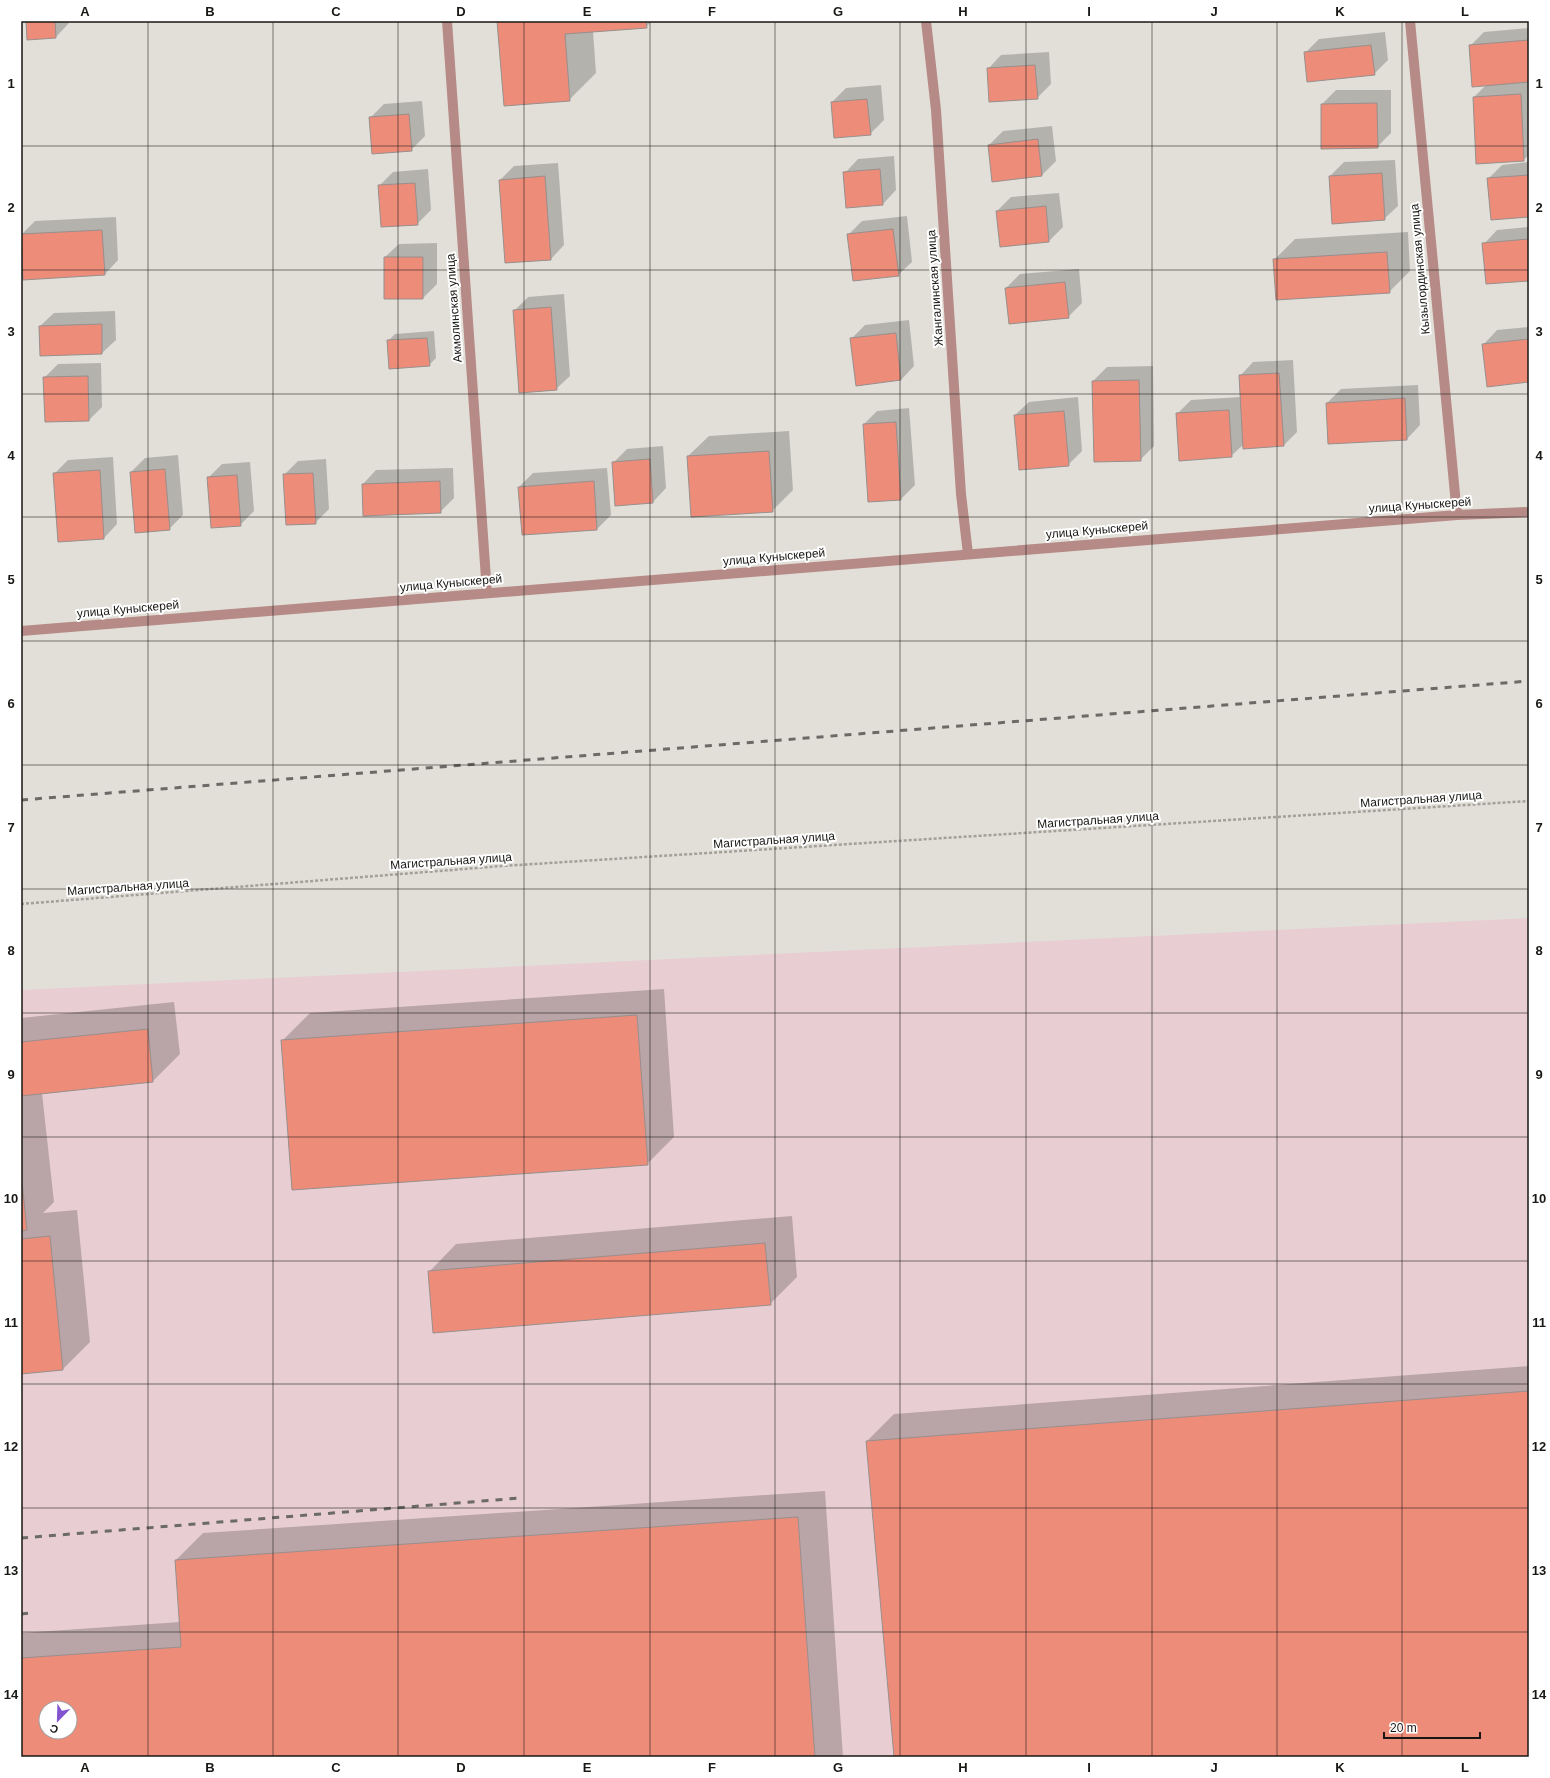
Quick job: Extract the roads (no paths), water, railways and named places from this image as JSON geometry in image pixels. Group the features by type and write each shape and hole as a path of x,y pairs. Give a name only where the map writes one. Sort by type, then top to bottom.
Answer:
{"street":[{"name":"Акмолинская улица","path":"447,21 486,593"},
{"name":"Жангалинская улица","path":"926,21 936,110 962,494 968,554"},
{"name":"Кызылординская улица","path":"1410,21 1457,514"},
{"name":"улица Куныскерей","path":"21,631 1457,514 1529,512"}],"railway":[{"path":"21,800 1529,681"},
{"path":"21,1538 520,1498"},
{"path":"21,1614 30,1613"}]}
